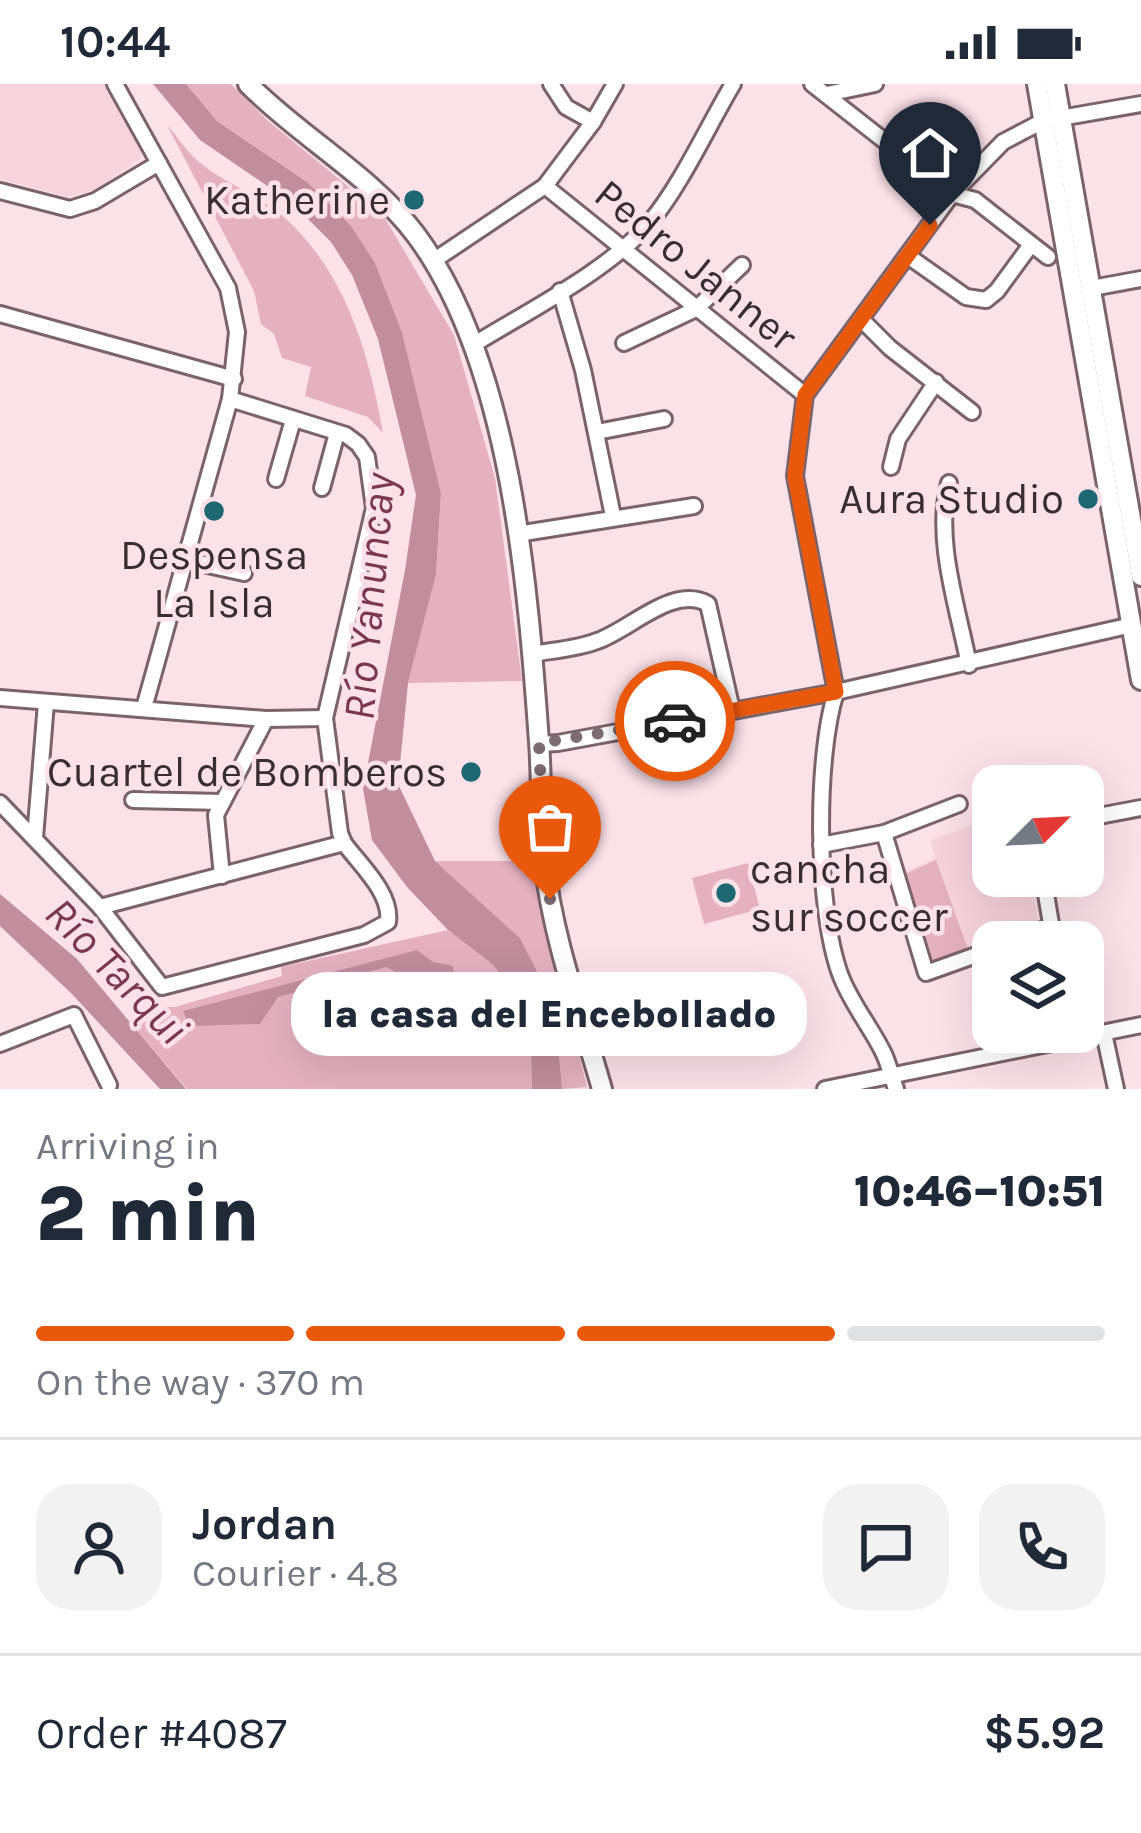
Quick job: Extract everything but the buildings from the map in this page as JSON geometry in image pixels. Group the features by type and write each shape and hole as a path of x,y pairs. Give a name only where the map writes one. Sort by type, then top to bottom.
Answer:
{"street":[{"path":"115,84 228,288 237,332 230,399 144,708"},
{"path":"248,84 400,216 433,261 473,345 517,534 532,654 550,899 602,1089"},
{"path":"551,84 566,107 593,122"},
{"path":"433,261 545,186 615,84"},
{"path":"473,345 560,291 651,221 733,84"},
{"path":"812,84 952,194 975,200 1048,257"},
{"path":"827,94 875,84"},
{"path":"1037,84 1052,120 1092,288 1095,368 1141,576"},
{"path":"1055,84 1052,120 1138,623 1141,680"},
{"path":"894,1083 885,1056 842,979 826,929 821,845 828,716 836,692 795,476 805,395 952,194 1003,142 1052,120 1141,104"},
{"path":"0,191 70,209 95,201 159,163"},
{"name":"Pedro Janner","path":"545,186 805,395"},
{"path":"908,256 966,296 986,300 1030,246"},
{"path":"624,343 696,309 742,265"},
{"path":"1092,288 1141,279"},
{"path":"560,291 598,432 613,516"},
{"path":"0,314 234,379"},
{"path":"862,320 972,412"},
{"path":"891,467 898,440 936,382"},
{"path":"0,802 100,907 162,987 379,930 388,922 390,910 344,843 326,718 374,508 367,457 358,443 337,433 230,399"},
{"path":"598,432 664,419"},
{"path":"276,478 293,420"},
{"path":"322,488 337,433"},
{"path":"949,483 944,502 947,539 969,665"},
{"path":"517,534 694,506"},
{"path":"185,560 244,573"},
{"path":"532,654 590,644 668,603 698,598 708,604 732,710"},
{"path":"539,743 836,692 1138,623"},
{"path":"0,698 266,719 326,718"},
{"path":"35,838 46,703"},
{"path":"222,876 217,815 266,719"},
{"path":"133,800 222,802"},
{"path":"821,845 884,832 959,804"},
{"path":"1104,815 1141,808"},
{"path":"884,832 926,973 972,957"},
{"path":"100,907 344,843"},
{"path":"580,1009 677,982"},
{"path":"0,1044 74,1015 109,1085"},
{"path":"1116,1089 1104,1033 1141,1025"},
{"path":"825,1089 894,1083 1007,1053"}],"shaded area":[{"path":"0,84 107,84 141,145 141,158 97,189 69,197 0,179"},
{"path":"153,84 186,84 217,121 307,182 351,226 375,263 402,332 441,493 436,575 408,683 398,784 435,861 520,938 555,1006 562,1089 532,1089 530,1012 492,964 448,930 407,887 372,840 363,789 416,495 378,339 352,275 331,242 291,202 200,140"},
{"path":"186,84 231,84 267,120 383,215 454,335 495,478 522,681 408,683 436,575 441,493 402,332 375,263 307,182 217,121"},
{"path":"167,125 208,169 284,217 324,263 362,344 383,433 368,417 305,396 311,367 282,358 274,334 261,324 254,291"},
{"path":"972,825 972,897 1034,897 1038,921 972,921 972,949 927,965 903,873 935,858 931,840"},
{"path":"936,860 970,955 928,966 905,874"},
{"path":"435,861 535,861 587,1087 562,1089 555,1006 520,938"},
{"name":"cancha sur soccer","path":"748,863 760,909 704,924 692,878"},
{"path":"0,894 77,959 186,1089 160,1089 72,994 0,926"},
{"path":"448,930 492,964 530,1013 532,1089 187,1089 129,1021 282,976 281,967"},
{"path":"417,950 433,962 453,966 455,983 425,987 386,967 278,997 260,1024 189,1026 183,1011"}],"way so far":[{"path":"550,899 539,743 675,721"}],"place":[{"name":"Katherine","path":"414,200"},
{"name":"Aura Studio","path":"1088,499"},
{"name":"Despensa La Isla","path":"214,511"},
{"name":"Cuartel de Bomberos","path":"471,772"},
{"name":"cancha sur soccer","path":"726,893"},
{"name":"la casa del Encebollado","path":"550,899"}],"route":[{"path":"675,721 836,692 795,476 805,395 930,225"}],"water label":[{"name":"Río Yanuncay","path":"369,597"},
{"name":"Río Tarqui","path":"117,971"}]}
